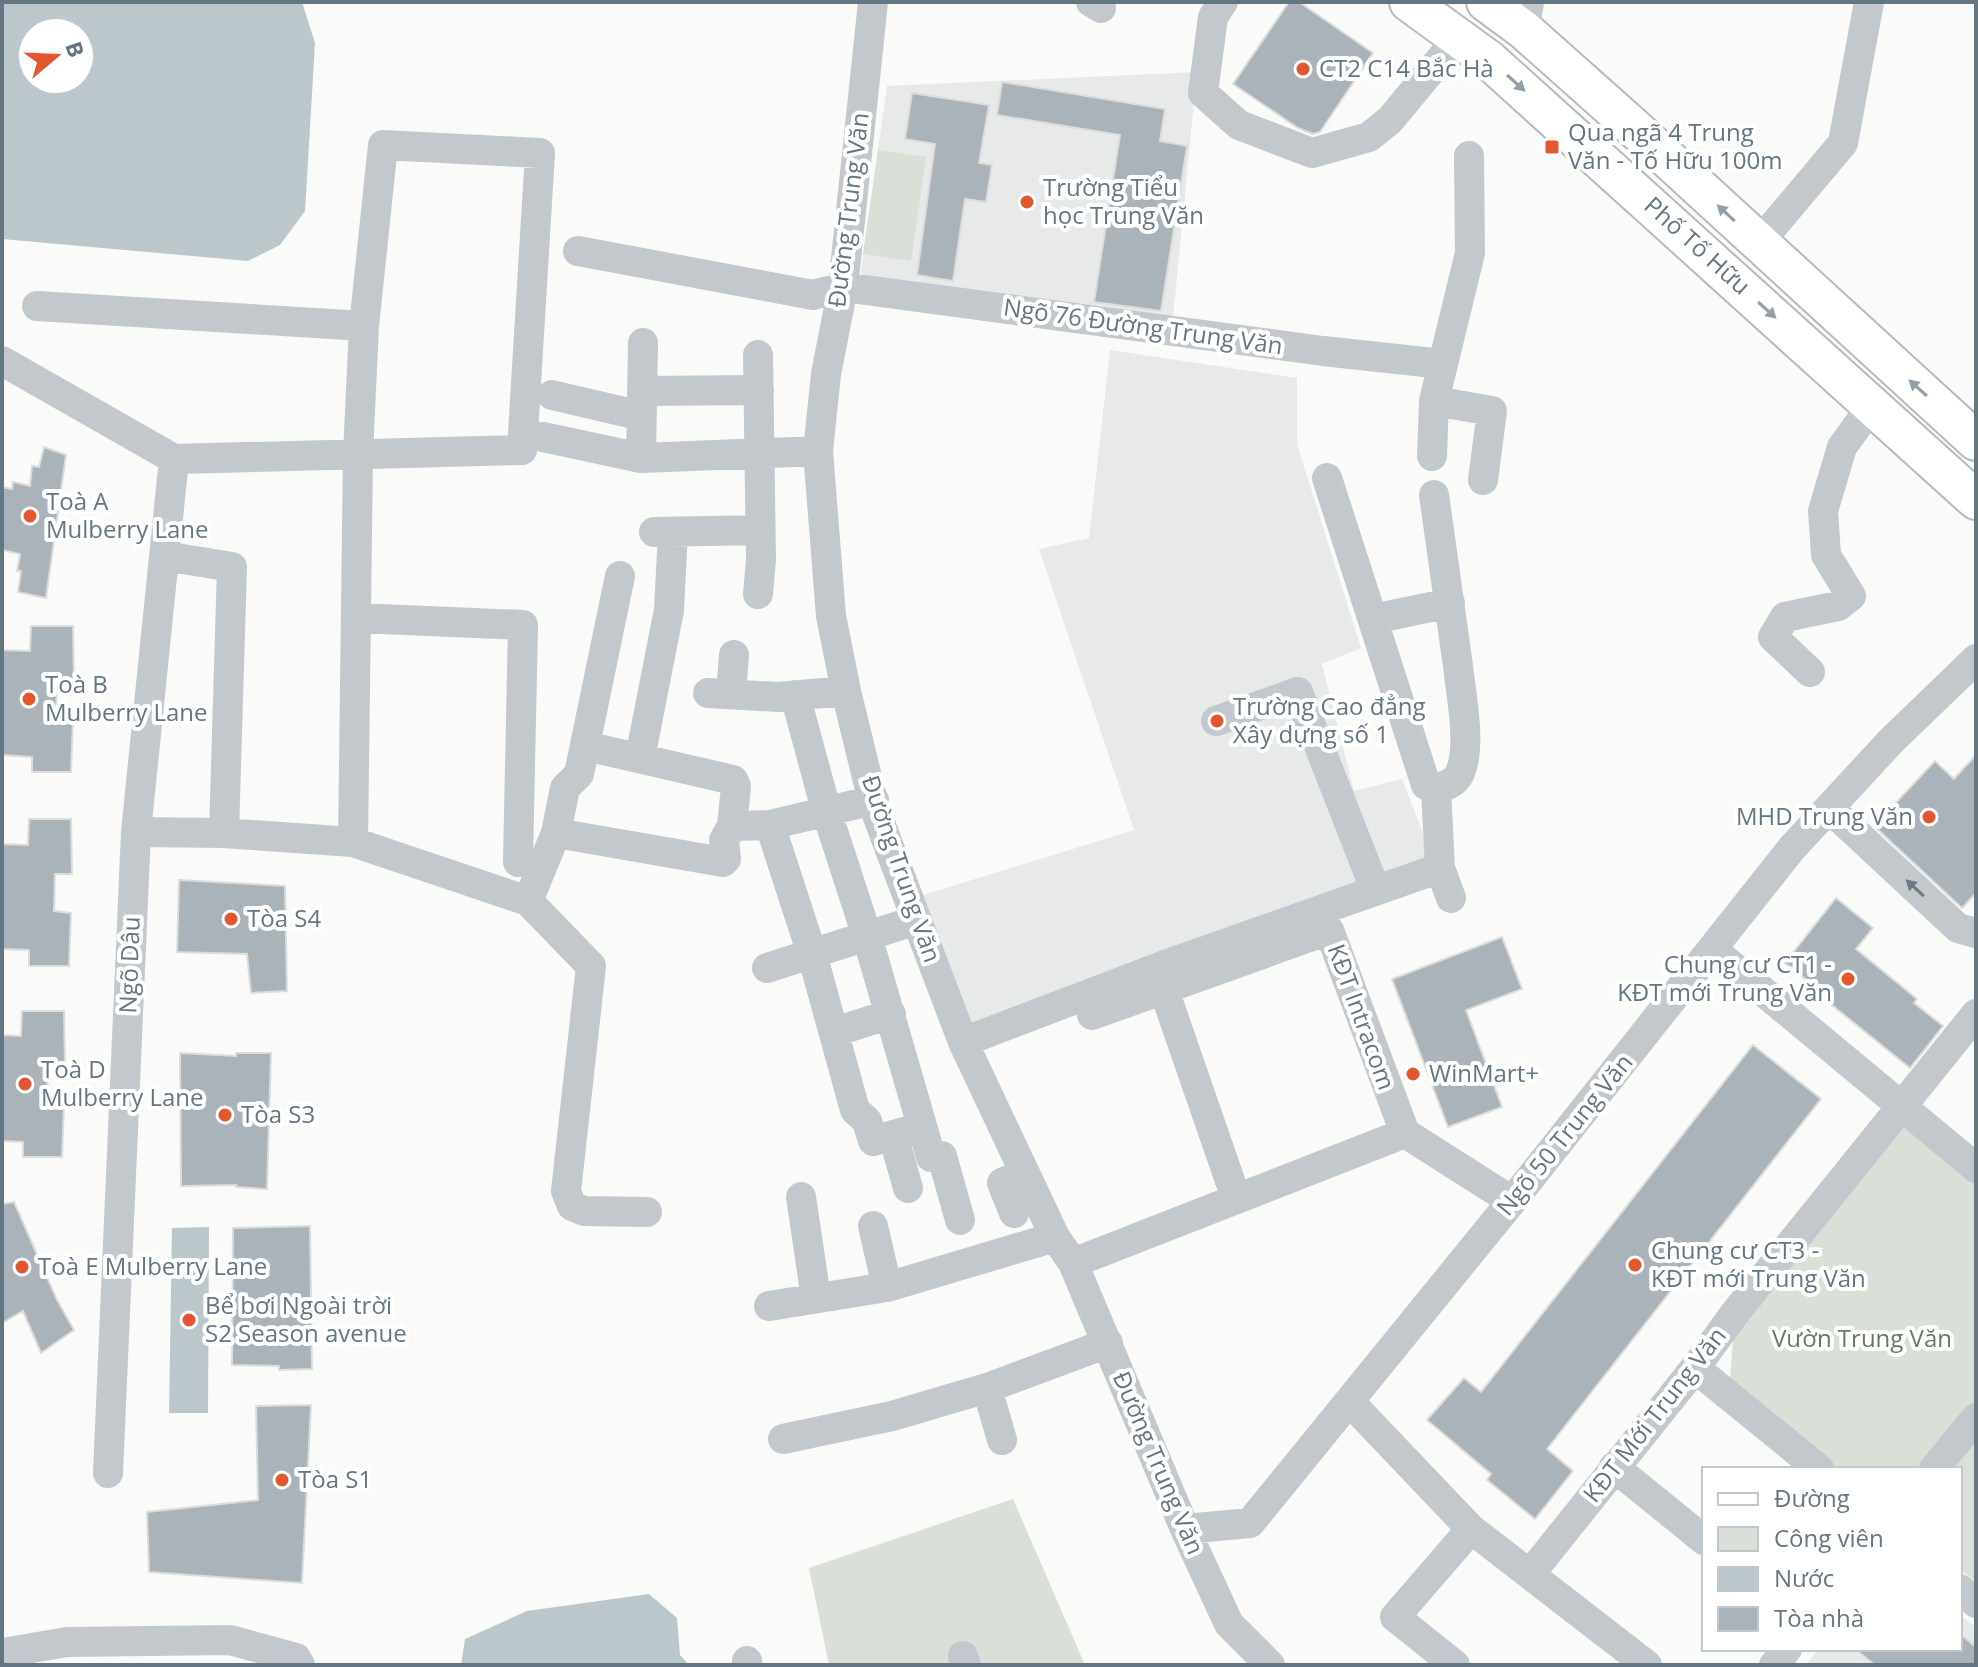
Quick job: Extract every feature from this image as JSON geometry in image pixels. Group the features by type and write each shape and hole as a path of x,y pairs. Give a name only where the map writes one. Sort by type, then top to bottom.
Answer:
{"main road":[{"name":"Phố Tố Hữu","path":"1409,2 1489,60 1976,500"},
{"name":"Phố Tố Hữu","path":"1486,2 1526,16 1633,127 1976,441"},
{"path":"1605,164 1633,127"}],"street":[{"name":"Đường Trung Văn","path":"873,2 843,287 826,374 818,451 831,616 846,691 874,800 963,1042 1055,1237 1073,1263 1185,1529 1229,1624 1270,1665"},
{"path":"1223,2 1213,17 1203,93 1239,125 1312,153 1369,137 1390,120 1458,38"},
{"path":"1758,244 1843,143 1869,2"},
{"path":"2,361 174,459 358,454 522,450 540,153 383,145 364,326 358,454 353,842"},
{"path":"1432,456 1434,401 1470,253 1469,156"},
{"name":"Ngõ 76 Đường Trung Văn","path":"578,251 813,295 843,287 1443,364"},
{"path":"37,306 364,326"},
{"path":"635,457 634,391 643,343"},
{"path":"758,355 758,594"},
{"path":"552,395 759,390"},
{"path":"1434,401 1492,411 1483,480"},
{"path":"1810,672 1773,637 1785,617 1838,606 1851,596 1826,555 1823,511 1842,447 1873,404"},
{"path":"543,437 635,457 818,451"},
{"name":"Ngõ Dâu","path":"108,1473 136,832 174,459"},
{"path":"1327,478 1426,785 1436,789 1447,786 1461,772 1464,748 1463,707 1434,495"},
{"path":"640,758 669,610 663,532 760,530"},
{"path":"164,556 232,567 224,833"},
{"path":"528,901 556,833 565,788 579,774 620,576"},
{"path":"1373,619 1450,603"},
{"path":"357,618 523,625 518,862"},
{"path":"734,655 720,694 795,695 846,691"},
{"name":"Ngõ 50 Trung Văn","path":"1185,1529 1250,1523 1512,1201 1792,848 1929,703 1976,659"},
{"path":"1216,721 1298,692 1375,889"},
{"path":"795,695 827,813 891,1014 931,1157 942,1156 960,1220"},
{"path":"556,833 719,862 726,859 724,840 732,826 736,786 733,780 586,746"},
{"path":"1436,789 1440,868 1451,898"},
{"path":"732,826 770,825 874,800"},
{"path":"1829,808 1958,928 1976,933"},
{"path":"770,825 812,954 855,1110 867,1121 873,1141 922,1127"},
{"path":"136,832 224,833 353,842 528,901 591,966 566,1191 572,1206 584,1211 647,1212"},
{"path":"963,1042 1165,965 1440,868"},
{"path":"767,968 917,920"},
{"name":"KĐT Intracom","path":"1092,1015 1329,930 1405,1133"},
{"path":"1713,950 1976,1168"},
{"path":"1164,990 1236,1198"},
{"path":"834,1032 891,1014"},
{"name":"KĐT Mới Trung Văn","path":"1530,1574 1695,1368 1735,1313 1902,1108 1971,1029"},
{"path":"1073,1263 1405,1133 1512,1201"},
{"path":"893,1135 908,1188"},
{"path":"1014,1213 1002,1183 1024,1174"},
{"path":"801,1197 816,1298"},
{"path":"873,1226 887,1287"},
{"path":"769,1306 887,1287 1055,1237"},
{"path":"783,1439 892,1416 987,1388 1108,1343"},
{"path":"1695,1368 1817,1467"},
{"path":"987,1388 1002,1440"},
{"path":"1350,1402 1471,1529 1647,1665"},
{"path":"1936,1467 1976,1418"},
{"path":"1614,1467 1702,1538"},
{"path":"1455,1665 1395,1617 1471,1529"},
{"path":"2,1653 69,1654 230,1640 296,1658 300,1665"}],"shaded area":[{"name":"Trường Tiểu học Trung Văn","path":"1197,72 1172,328 859,285 887,86"},
{"name":"Trường Cao đẳng Xây dựng số 1","path":"1110,350 1297,378 1297,444 1361,648 1322,664 1354,791 1402,779 1433,859 988,1027 960,1019 917,897 1134,830 1039,549 1089,538"},
{"path":"1962,1616 1976,1627 1976,1665 1806,1665 1817,1651 1962,1651"}],"green space":[{"path":"878,150 926,157 911,261 863,254"},
{"name":"Vườn Trung Văn","path":"1902,1108 1976,1168 1976,1582 1962,1571 1962,1467 1836,1467 1730,1380 1735,1313"},
{"path":"1013,1499 1085,1665 829,1665 809,1568"}],"water":[{"path":"2,2 302,2 315,43 305,211 280,245 248,261 2,239"},
{"name":"Bể bơi Ngoài trời S2 Season avenue","path":"209,1227 208,1413 169,1413 172,1228"},
{"path":"649,1594 677,1618 680,1655 689,1665 461,1665 465,1639 527,1611"}],"building":[{"name":"CT2 C14 Bắc Hà","path":"1289,2 1299,2 1373,53 1320,132 1313,134 1298,128 1233,84"},
{"path":"1002,82 1165,109 1160,141 1187,146 1161,311 1094,302 1120,135 997,115"},
{"path":"912,93 989,105 979,163 992,165 986,202 965,199 953,281 917,275 935,144 905,139"},
{"name":"Toà A Mulberry Lane","path":"44,447 66,455 46,598 18,592 20,554 2,550 2,487 12,489 13,482 30,486 32,466 39,467"},
{"name":"Toà B Mulberry Lane","path":"31,626 73,626 74,680 57,680 56,717 73,720 71,772 32,772 32,757 2,755 2,650 30,651"},
{"name":"MHD Trung Văn","path":"1976,755 1976,893 1962,908 1874,826 1935,761 1954,779"},
{"path":"29,819 71,819 72,874 55,874 54,911 71,913 69,966 29,966 29,950 2,949 2,844 28,845"},
{"name":"Tòa S4","path":"179,880 285,886 287,991 251,993 247,954 177,952"},
{"name":"Chung cư CT1 - KĐT mới Trung Văn","path":"1836,898 1873,928 1856,949 1917,999 1914,1003 1943,1026 1910,1068 1785,963"},
{"path":"1502,937 1522,989 1466,1010 1502,1107 1448,1127 1392,979"},
{"name":"Toà D Mulberry Lane","path":"22,1011 64,1011 65,1065 48,1066 47,1103 64,1105 62,1157 23,1157 23,1142 2,1141 2,1035 21,1036"},
{"name":"Chung cư CT3 - KĐT mới Trung Văn","path":"1753,1045 1821,1099 1547,1449 1573,1471 1535,1519 1487,1480 1491,1474 1427,1420 1464,1378 1481,1392"},
{"name":"Tòa S3","path":"180,1053 236,1056 236,1053 271,1053 267,1189 236,1185 181,1186"},
{"name":"Toà E Mulberry Lane","path":"14,1202 57,1300 74,1330 41,1353 23,1311 2,1323 2,1204"},
{"path":"310,1226 312,1369 279,1370 279,1366 232,1365 233,1228"},
{"name":"Tòa S1","path":"311,1405 302,1583 149,1572 147,1512 258,1500 256,1406"},
{"path":"1962,1636 1976,1647 1976,1665 1875,1665 1858,1651 1962,1651"}],"place":[{"name":"CT2 C14 Bắc Hà","path":"1303,69"},
{"name":"Qua ngã 4 Trung Văn - Tố Hữu 100m","path":"1552,147"},
{"name":"Trường Tiểu học Trung Văn","path":"1027,202"},
{"name":"Toà A Mulberry Lane","path":"30,516"},
{"name":"Toà B Mulberry Lane","path":"29,699"},
{"name":"Trường Cao đẳng Xây dựng số 1","path":"1217,721"},
{"name":"MHD Trung Văn","path":"1929,817"},
{"name":"Tòa S4","path":"231,919"},
{"name":"Chung cư CT1 - KĐT mới Trung Văn","path":"1848,979"},
{"name":"WinMart+","path":"1413,1074"},
{"name":"Toà D Mulberry Lane","path":"25,1084"},
{"name":"Tòa S3","path":"225,1115"},
{"name":"Chung cư CT3 - KĐT mới Trung Văn","path":"1635,1265"},
{"name":"Toà E Mulberry Lane","path":"22,1267"},
{"name":"Bể bơi Ngoài trời S2 Season avenue","path":"189,1320"},
{"name":"Tòa S1","path":"282,1480"}]}
